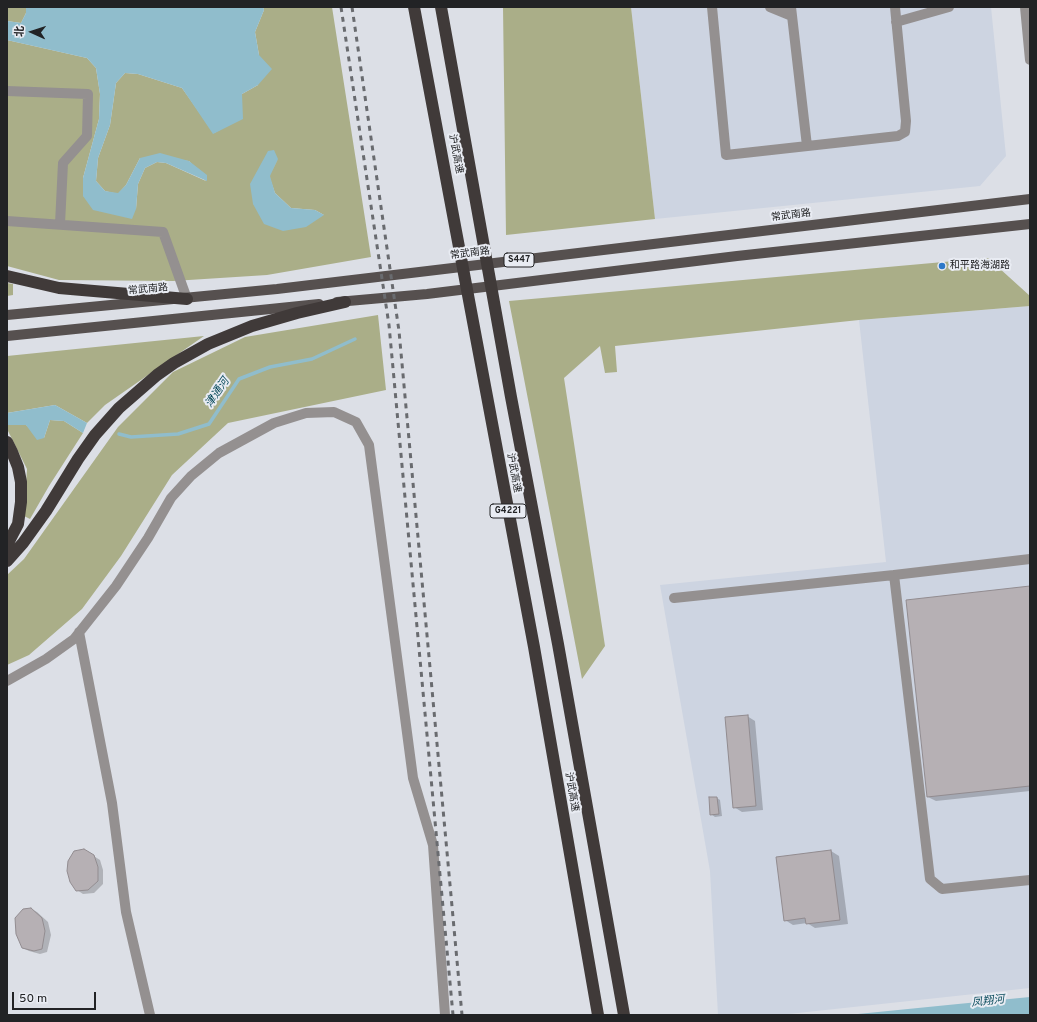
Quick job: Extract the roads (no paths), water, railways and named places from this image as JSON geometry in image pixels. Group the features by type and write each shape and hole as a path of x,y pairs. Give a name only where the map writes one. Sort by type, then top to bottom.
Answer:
{"highway":[{"name":"沪武高速","path":"414,7 442,148 532,639 598,1015"},
{"name":"沪武高速","path":"441,7 624,1015"},
{"path":"7,276 59,288 187,299"},
{"path":"7,561 23,543 46,511 78,459 95,435 119,408 157,375 174,363 208,344 252,326 297,312 345,302"},
{"path":"7,442 18,467 21,482 21,502 18,524 7,545"}],"main road":[{"name":"常武南路","path":"7,315 187,299 277,289 1030,199"},
{"name":"S447","path":"7,336 280,307 427,294 737,256 1030,224"}],"street":[{"path":"712,7 726,155 898,136 904,132 906,121 895,7"},
{"path":"770,7 792,12 807,146"},
{"path":"896,22 949,7"},
{"path":"1025,7 1030,60"},
{"path":"7,91 88,94 87,136 63,163 60,224"},
{"path":"7,220 162,232 187,299"},
{"path":"7,680 46,659 74,639 116,586 148,538 171,498 191,476 219,453 274,423 306,413 334,412 356,422 369,446 413,778 433,845 446,1015"},
{"path":"674,598 894,575 1030,558"},
{"path":"894,575 930,879 942,889 1030,880"},
{"path":"79,632 112,803 126,912 150,1015"}],"water":[{"path":"26,7 263,7 264,10 255,32 259,55 272,69 258,85 242,94 243,119 213,134 182,88 138,74 125,73 116,83 110,125 98,158 96,181 105,191 118,193 126,185 140,158 160,153 189,161 207,175 207,181 166,163 157,162 145,168 138,184 136,209 132,219 93,210 83,196 83,178 99,119 100,94 96,68 87,58 7,40 7,21 21,23 26,13"},
{"path":"274,150 278,159 270,176 275,193 291,208 315,210 324,215 306,227 283,231 264,224 253,204 250,184 268,151"},
{"path":"55,405 87,423 83,433 64,421 50,420 44,438 37,440 26,425 7,425 7,413"},
{"name":"凤翔河","path":"1030,997 1030,1015 848,1015 958,1004"}],"waterway":[{"name":"津通河","path":"119,434 131,437 178,434 209,424 239,379 270,367 312,359 355,339"}],"railway":[{"path":"341,7 389,325 453,1015"},
{"path":"352,7 399,331 462,1015"}],"place":[{"name":"和平路海湖路","path":"942,266"}]}
